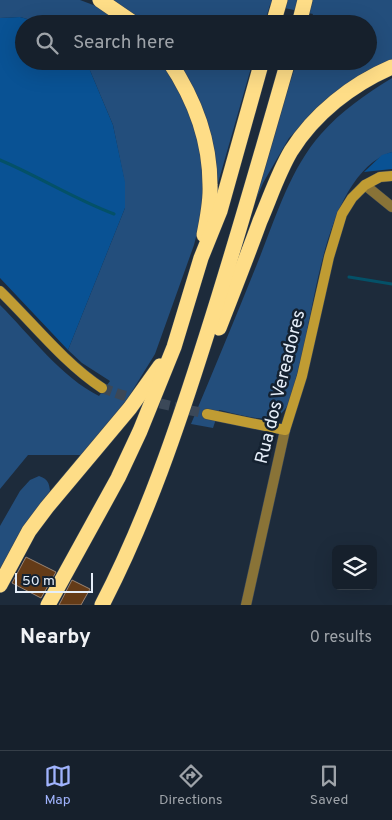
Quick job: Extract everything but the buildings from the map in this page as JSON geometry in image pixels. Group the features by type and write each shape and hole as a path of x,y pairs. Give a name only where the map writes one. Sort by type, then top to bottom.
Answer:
{"highway":[{"path":"100,0 122,15"},
{"path":"301,15 305,0"},
{"path":"181,419 196,390 274,186 291,151 314,122 337,100 379,73 392,68"},
{"path":"174,70 190,96 198,116 209,161 211,187 201,258"},
{"path":"48,605 118,478 140,431 174,347 201,258 220,212 259,70"},
{"path":"102,605 142,521 181,419 238,234 285,70"},
{"path":"0,585 30,531 47,507 130,408 174,347"}],"street":[{"path":"392,176 380,177 365,185 392,207"},
{"name":"Rua dos Vereadores","path":"246,605 285,430 302,376 335,232 342,214 352,198 365,185"},
{"path":"0,291 71,363 87,378 102,388"},
{"path":"207,414 285,430"}],"shaded area":[{"path":"0,0 80,0 96,6 110,15 15,15 15,17 0,18"},
{"path":"113,0 392,0 392,62 377,67 377,15 313,15 270,5 267,15 132,15"},
{"path":"15,17 15,70 90,70 113,125 125,182 125,208 68,350 0,278 0,18"},
{"path":"90,70 167,70 181,93 197,133 204,172 202,213 194,245 155,354 118,414 83,455 28,455 0,489 0,305 46,355 85,388 99,396 110,381 82,363 68,350 125,208 124,179 113,125"},
{"path":"180,70 250,70 216,190"},
{"path":"294,70 369,70 334,94 289,138 263,183 243,231 256,183"},
{"path":"392,78 392,152 372,163 355,181 342,203 323,257 301,357 291,398 287,406 279,415 271,418 248,417 219,410 213,428 191,424 285,194 301,162 321,134 345,110"},
{"path":"392,152 392,169 364,172 382,155"},
{"path":"39,476 48,482 50,491 24,525 0,570 0,526 20,491 30,480"}],"waterway":[{"path":"0,160 114,214"},
{"path":"349,277 392,284"}],"tunnel":[{"path":"102,388 122,395 207,414"}]}
